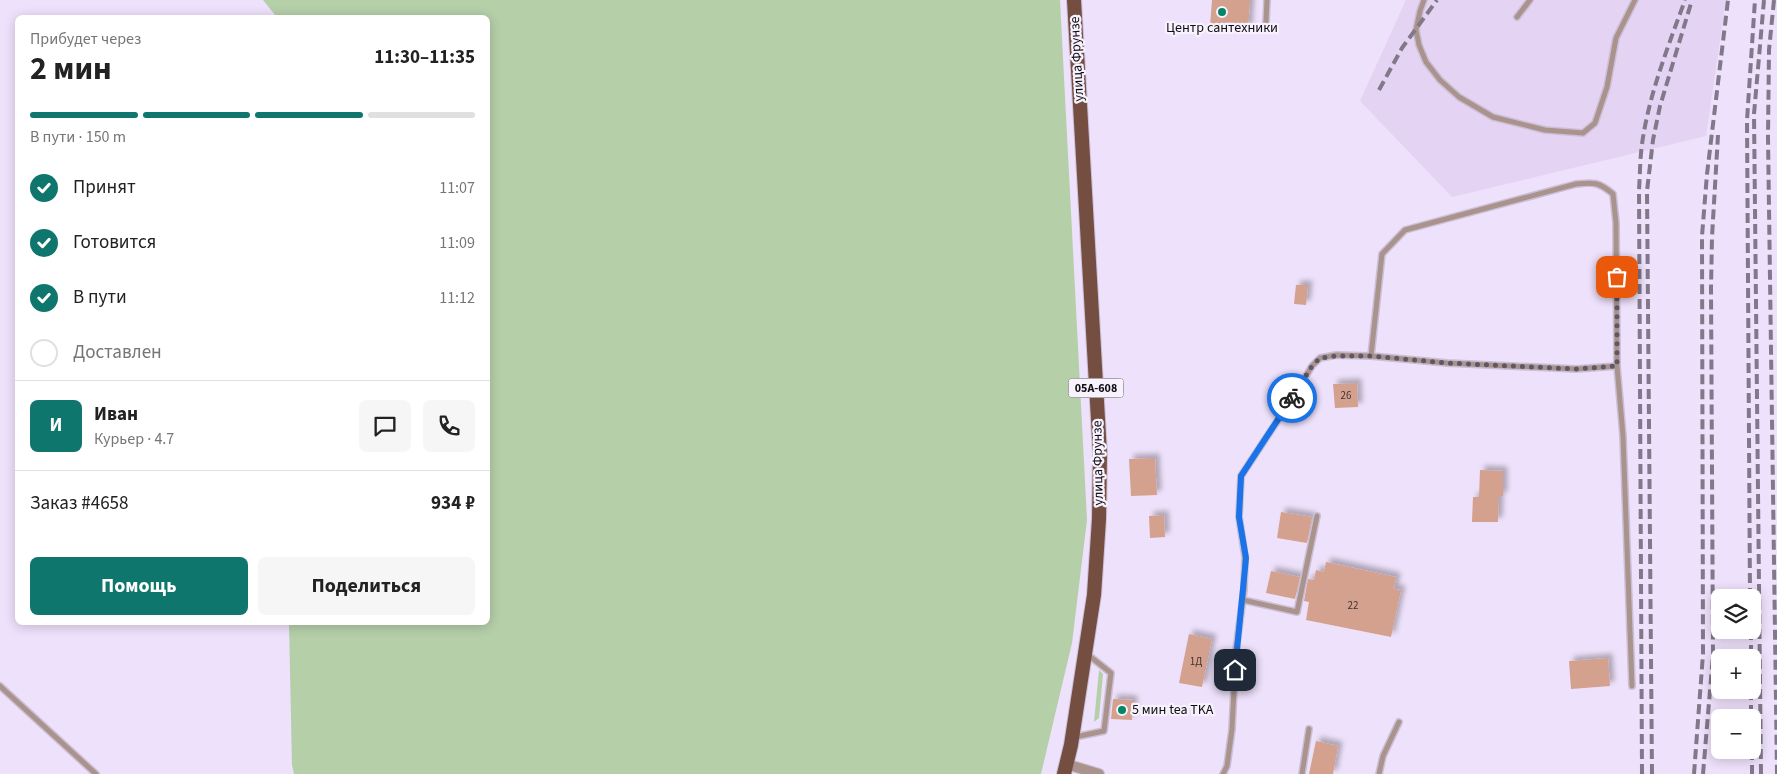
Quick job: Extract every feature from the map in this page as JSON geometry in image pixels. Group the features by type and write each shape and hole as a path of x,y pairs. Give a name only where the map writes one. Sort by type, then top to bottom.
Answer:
{"main road":[{"name":"улица Фрунзе","path":"1067,771 1094,595 1099,519 1100,454 1074,0"}],"street":[{"path":"1067,771 1098,774"}],"lane":[{"path":"1266,22 1267,0"},
{"path":"1424,0 1416,30 1419,45 1426,62 1440,80 1459,97 1493,117 1545,130 1583,133 1595,123 1607,87 1616,38 1635,0"},
{"path":"1517,17 1530,0"},
{"path":"1371,356 1382,254 1405,230 1557,189 1589,183 1601,184 1613,194 1616,223 1617,366 1622,436 1632,686"},
{"path":"1223,774 1227,766 1232,729 1236,650 1246,558 1239,517 1241,476 1312,366 1320,358 1371,356 1447,363 1576,369 1617,366"},
{"path":"1242,600 1297,612 1317,516"},
{"path":"1072,738 1104,732 1110,672 1085,652"},
{"path":"0,686 96,774"},
{"path":"1379,774 1383,756 1399,722"},
{"path":"1302,774 1309,729"}],"shaded area":[{"path":"1406,0 1726,0 1706,136 1452,197 1360,101"}],"green space":[{"path":"263,0 1060,0 1087,520 1072,643 1041,774 294,774 292,765 289,625 490,625 490,15 275,15"},
{"path":"1099,670 1103,674 1099,718 1094,722"}],"building":[{"path":"1212,0 1250,0 1248,29 1210,27"},
{"path":"1296,285 1308,285 1306,305 1294,304"},
{"path":"1357,383 1358,407 1335,408 1333,384"},
{"path":"1155,458 1157,495 1131,496 1129,459"},
{"path":"1480,470 1503,471 1503,496 1499,496 1498,522 1472,522 1473,497 1479,497"},
{"path":"1281,512 1312,517 1307,543 1277,538"},
{"path":"1164,515 1165,537 1150,538 1149,516"},
{"path":"1326,562 1396,577 1394,589 1401,590 1391,637 1306,620 1309,602 1304,601 1308,579 1314,580 1316,570 1324,572"},
{"path":"1271,571 1300,577 1295,599 1266,593"},
{"path":"1189,634 1212,639 1202,687 1179,683"},
{"path":"1608,658 1610,686 1571,689 1569,661"},
{"name":"5 мин tea TKA","path":"1113,699 1133,700 1132,720 1111,719"},
{"path":"1316,741 1338,746 1333,774 1309,774"}],"railway":[{"path":"1379,90 1402,48 1437,0"},
{"path":"1642,774 1640,161 1645,125 1654,89 1685,0"},
{"path":"1652,774 1647,191 1653,140 1660,106 1692,0"},
{"path":"1694,774 1703,654 1702,236 1707,174 1728,0"},
{"path":"1750,589 1747,120 1755,0"},
{"path":"1761,774 1754,114 1764,0"},
{"path":"1774,0 1769,50 1768,137 1777,774"},
{"path":"1703,774 1713,655 1711,288 1718,135"},
{"path":"1751,639 1751,649"},
{"path":"1751,699 1751,709"},
{"path":"1752,759 1752,774"}],"way so far":[{"path":"1292,398 1312,366 1320,358 1336,356 1371,356 1447,363 1576,369 1617,366 1617,277"}],"place":[{"name":"Центр сантехники","path":"1222,12"},
{"name":"5 мин tea TKA","path":"1122,710"}],"route":[{"path":"1235,670 1246,558 1239,517 1241,476 1292,398"}]}
